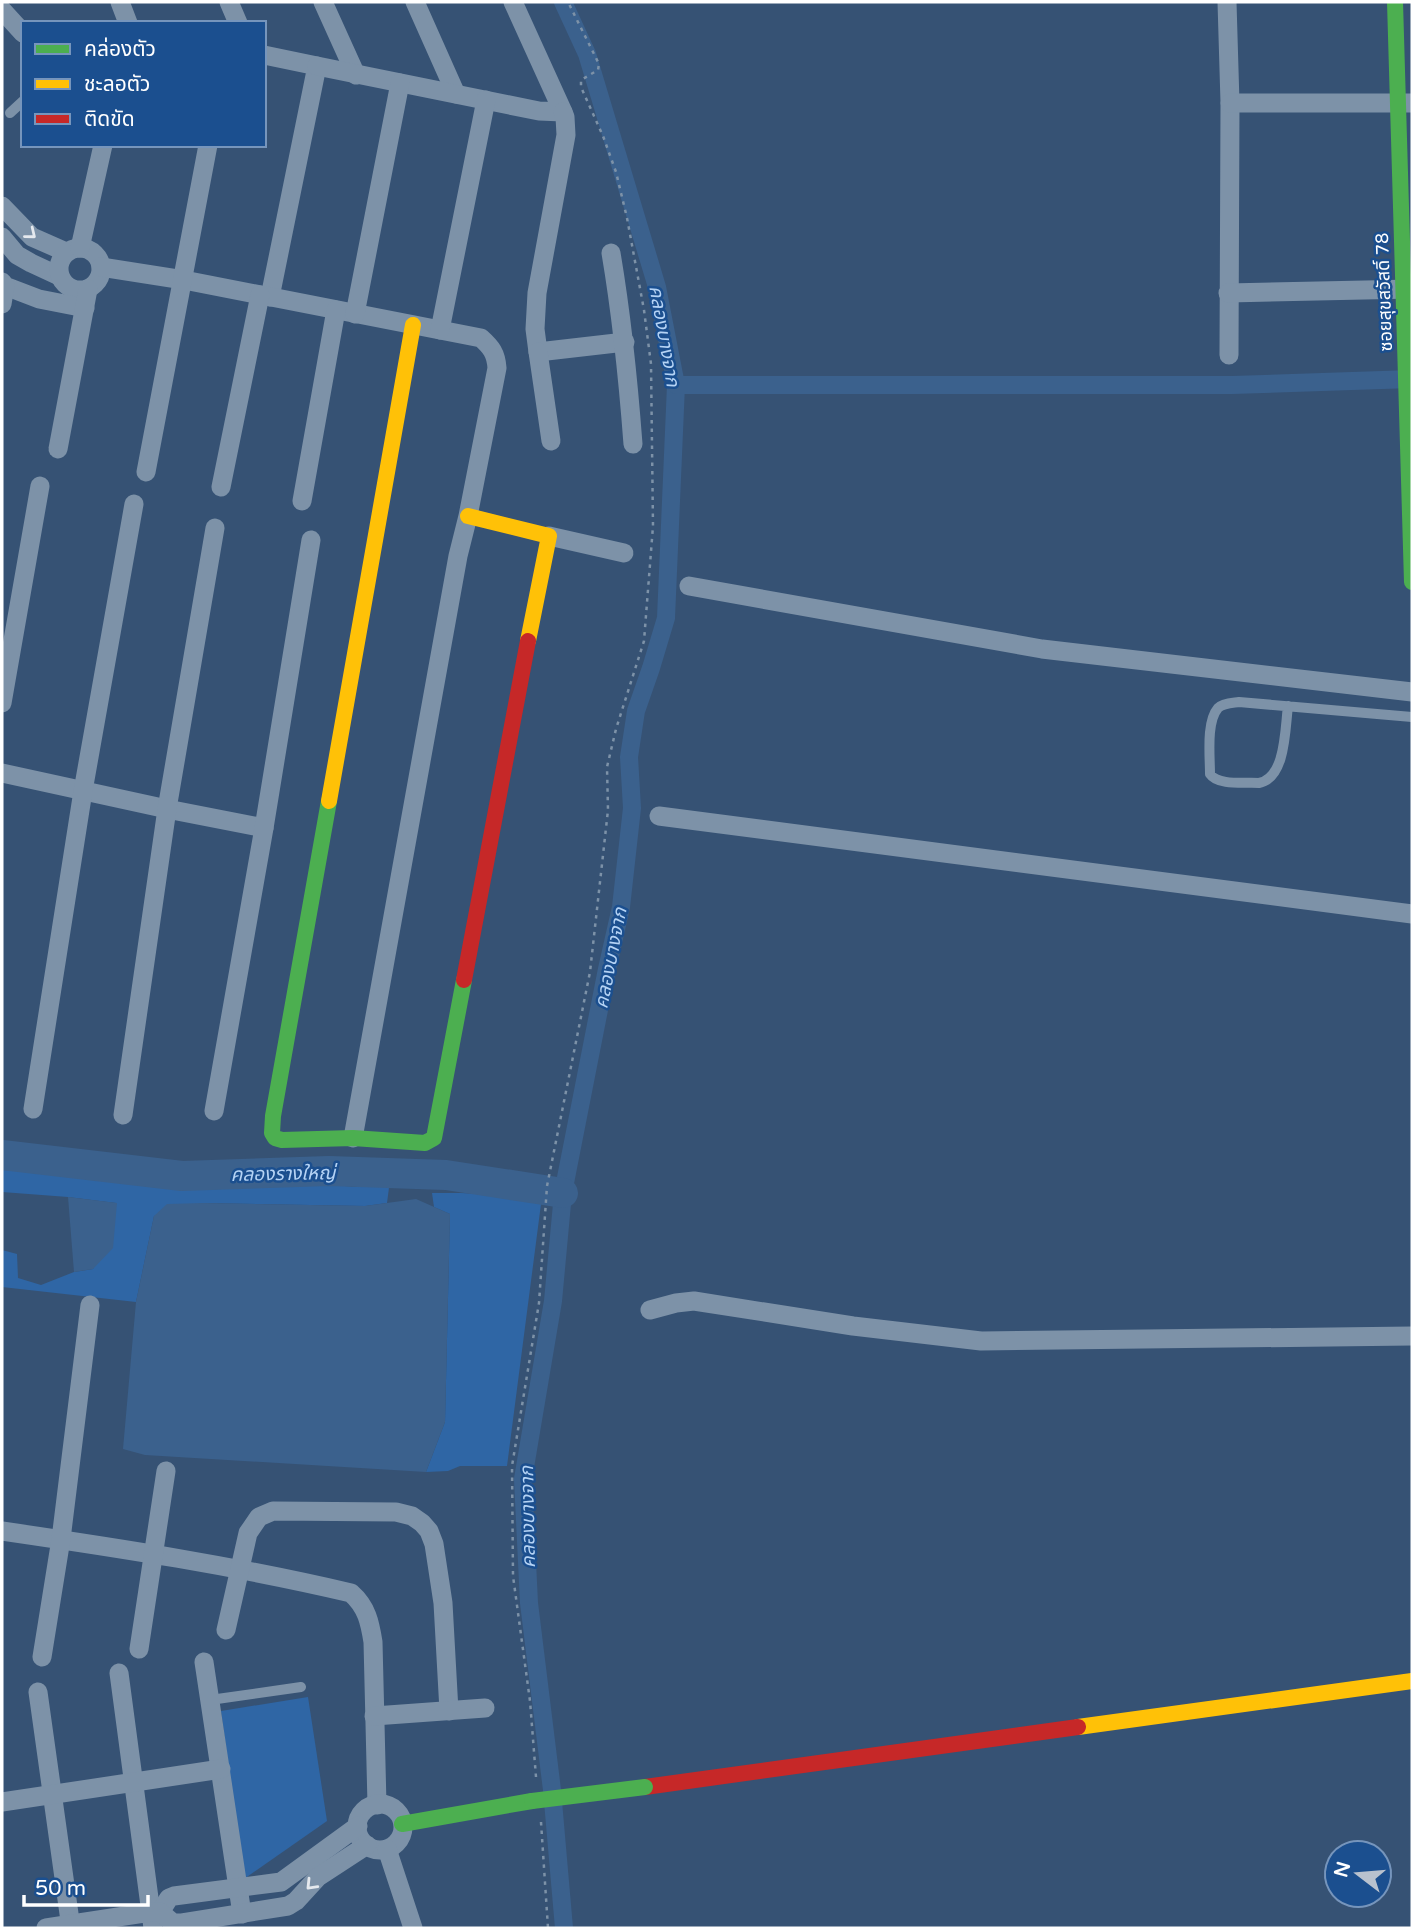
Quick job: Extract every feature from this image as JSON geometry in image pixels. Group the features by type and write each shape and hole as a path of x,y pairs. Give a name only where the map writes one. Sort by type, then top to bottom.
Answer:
{"street":[{"path":"120,2 127,21"},
{"path":"229,2 237,21"},
{"path":"323,2 356,75"},
{"path":"415,2 456,94"},
{"path":"513,2 565,117 566,135 537,293 535,329 551,441"},
{"path":"1227,2 1230,103 1229,355"},
{"name":"ซอยสุขสวัสดิ์ 78","path":"1395,2 1405,103 1412,582"},
{"path":"2,8 21,31"},
{"path":"266,55 539,111 563,112"},
{"path":"220,487 317,66"},
{"path":"302,501 400,83"},
{"path":"440,330 486,100"},
{"path":"1230,103 1405,103"},
{"path":"3,211 32,237 73,250 92,251 101,267 98,280 88,289 71,288 64,283 60,276 59,263 73,250 102,147"},
{"path":"146,472 208,147"},
{"path":"2,237 17,255 60,276"},
{"path":"611,253 625,342 633,444"},
{"path":"101,267 184,280 481,338 494,351 497,368 458,556 353,1138"},
{"path":"58,449 88,289"},
{"path":"1228,293 1408,289"},
{"path":"3,290 85,309"},
{"path":"413,325 272,1126 275,1138 353,1138 425,1143 434,1138 549,536"},
{"path":"538,352 625,342"},
{"path":"2,702 40,486"},
{"path":"33,1109 83,791 134,504"},
{"path":"468,516 624,552"},
{"path":"123,1115 167,809 215,528"},
{"path":"214,1111 311,540"},
{"path":"689,586 1042,649 1412,692"},
{"path":"2,774 264,828"},
{"path":"659,816 1412,914"},
{"path":"650,1310 694,1301 853,1326 981,1341 1412,1336"},
{"path":"42,1657 61,1539 90,1305"},
{"path":"139,1649 166,1471"},
{"path":"226,1630 248,1533 259,1517 273,1511 396,1512 412,1516 429,1531 434,1544 443,1603 449,1711"},
{"path":"2,1531 155,1553 275,1575 351,1593 366,1611 373,1642 377,1805"},
{"path":"204,1662 242,1913"},
{"path":"119,1673 155,1918"},
{"path":"402,1824 532,1801 1412,1681"},
{"path":"38,1692 71,1926"},
{"path":"374,1716 485,1708"},
{"path":"2,1802 220,1769"},
{"path":"377,1805 392,1808 398,1813 402,1824 402,1834 398,1841 387,1849 380,1850 367,1845 362,1840 358,1826 363,1812 377,1805"},
{"path":"155,1918 169,1898 174,1896 281,1882 358,1826"},
{"path":"46,1928 155,1918 182,1923 288,1906 318,1877 367,1845"},
{"path":"387,1849 413,1928"}],"lane":[{"path":"2,8 7,2"},
{"path":"10,113 21,104"},
{"path":"1288,706 1281,758 1270,779 1259,783 1219,781 1212,778 1211,725 1217,709 1222,705 1239,702 1288,706 1412,717"},
{"path":"210,1700 301,1687"}],"path":[{"path":"537,1783 530,1701 513,1576 512,1465 539,1303 547,1186 590,972 608,810 607,767 644,641 653,526 651,364 644,310 616,172 581,87 581,80 597,70 598,62 568,2"},
{"path":"540,1818 548,1928"}],"shaded area":[{"path":"2,1167 75,1176 212,1183 279,1180 356,1187 390,1180 387,1203 365,1206 203,1203 154,1216 136,1302 2,1287 2,1250 17,1254 18,1278 41,1285 74,1272 93,1269 116,1203 2,1192"},
{"path":"432,1193 534,1197 541,1204 507,1466 460,1466 448,1471 426,1472 445,1422 450,1214 434,1207"},
{"path":"68,1197 117,1203 113,1248 93,1269 74,1272"},
{"path":"416,1199 450,1214 445,1422 426,1472 145,1455 123,1449 136,1302 154,1216 167,1204 365,1206"},
{"path":"308,1697 327,1821 244,1879 221,1711"}],"waterway":[{"name":"คลองบางจาก","path":"563,2 587,54 657,287 676,385 666,618 636,711 629,757 632,808 621,907 563,1193 553,1301 523,1479 529,1603 552,1790 564,1928"},
{"path":"676,385 1232,385 1412,379"},
{"name":"คลองรางใหญ่","path":"2,1155 182,1176 329,1171 446,1175 563,1193"}],"traffic: fast":[{"path":"1395,2 1412,582"},
{"path":"329,801 273,1116 272,1133 275,1138 353,1138 425,1143 434,1138 464,980"},
{"path":"532,1801 645,1787"},
{"path":"402,1824 532,1801"}],"traffic: slow":[{"path":"329,801 413,325"},
{"path":"468,516 549,536 528,641"},
{"path":"1078,1727 1412,1681"}],"traffic: jam":[{"path":"464,980 528,641"},
{"path":"645,1787 1078,1727"}]}
